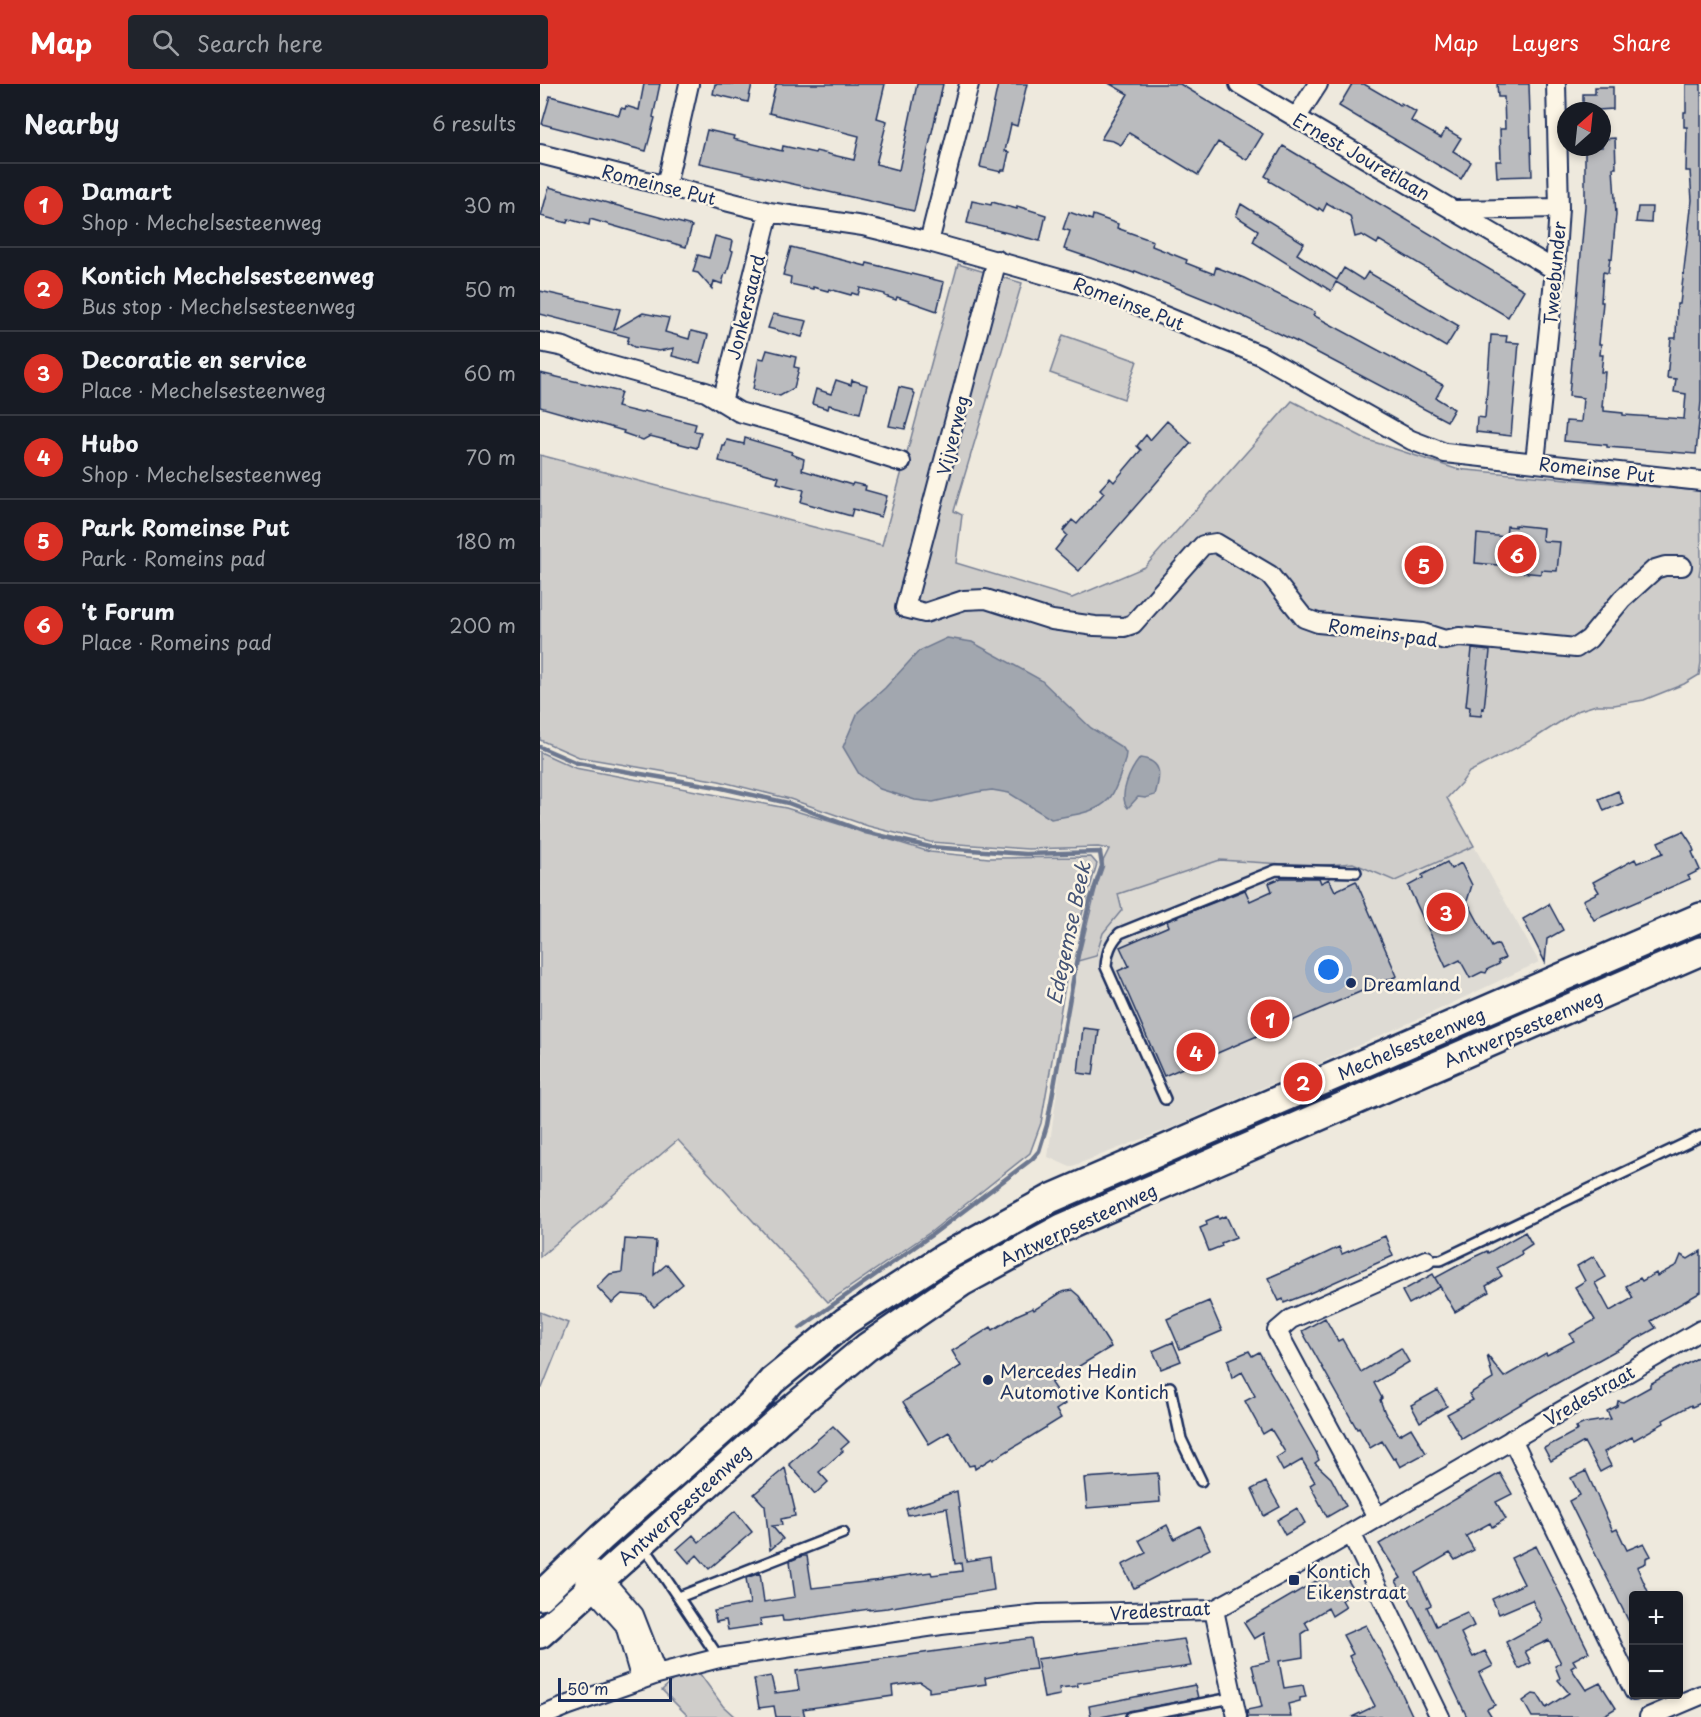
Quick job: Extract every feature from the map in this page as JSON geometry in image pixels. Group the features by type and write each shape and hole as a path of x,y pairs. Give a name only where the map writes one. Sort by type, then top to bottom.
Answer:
{"main road":[{"name":"Mechelsesteenweg","path":"1052,1198 1692,937"},
{"name":"Antwerpsesteenweg","path":"540,1634 780,1419 867,1347 962,1282 1062,1228 1692,937"},
{"name":"Antwerpsesteenweg","path":"540,1596 753,1403 772,1381 846,1321 945,1257 1052,1198"}],"street":[{"path":"666,186 689,84"},
{"path":"928,242 969,84"},
{"name":"Ernest Jouretlaan","path":"1239,84 1556,270"},
{"path":"1296,118 1318,84"},
{"name":"Tweebunder","path":"1535,462 1556,270 1559,208 1556,84"},
{"name":"Romeinse Put","path":"540,154 769,212 863,226 997,260 1106,292 1260,355 1411,440 1445,453 1701,481"},
{"path":"1454,210 1559,208"},
{"name":"Jonkersaard","path":"722,402 769,212"},
{"name":"Vijverweg","path":"905,608 997,260"},
{"path":"540,342 564,348 598,362 706,392 739,412 901,462"},
{"name":"Romeins pad","path":"905,608 925,613 964,600 986,599 1052,620 1095,626 1124,627 1133,624 1203,545 1216,543 1270,575 1304,618 1318,623 1422,633 1445,640 1459,637 1576,648 1589,639 1622,599 1655,569 1665,566 1683,566"},
{"path":"1377,1516 1277,1332 1291,1319 1426,1260"},
{"name":"Vredestraat","path":"540,1717 649,1677 719,1658 941,1624 1039,1614 1214,1610 1701,1329"},
{"path":"1512,1439 1629,1683"},
{"path":"1351,1533 1440,1717"},
{"path":"576,1561 596,1583 625,1625 649,1677"},
{"path":"1214,1610 1236,1717"},
{"path":"1637,1699 1647,1717 1701,1695"}],"lane":[{"path":"1165,1099 1106,967 1107,956 1115,938 1120,933 1276,870 1356,872"},
{"path":"1426,1260 1441,1260 1701,1136"},
{"path":"1170,1386 1181,1439 1201,1481"},
{"path":"679,1597 843,1533"},
{"path":"651,1557 719,1658"},
{"path":"1131,1717 1232,1698"}],"shaded area":[{"path":"958,264 1022,283 954,511 962,515 956,563 1072,598 1145,567 1292,401 1368,440 1456,469 1700,491 1701,662 1699,675 1684,684 1644,700 1614,705 1596,705 1577,711 1535,738 1469,772 1447,798 1474,846 1395,881 1353,863 1317,866 1220,860 1118,894 1122,910 1103,933 1096,956 1078,961 1103,861 1109,849 1098,847 1028,849 930,842 868,826 790,799 719,781 579,757 540,740 540,455 882,545"},
{"path":"1063,335 1137,361 1124,399 1050,373"},
{"path":"947,638 972,642 1041,680 1091,728 1123,748 1126,753 1125,760 1117,786 1104,804 1090,811 1051,819 1009,793 992,790 933,802 915,800 880,789 859,774 843,747 858,712 885,688 919,651"},
{"path":"540,752 575,768 786,808 930,852 989,858 1091,857 1097,864 1071,951 1041,1123 1030,1153 932,1231 828,1302 678,1140 540,1257"},
{"path":"1140,758 1157,766 1159,776 1157,788 1155,795 1145,798 1138,797 1128,808 1124,797 1126,783"},
{"path":"1474,846 1539,962 1427,1015 1176,1126 1070,1167 1048,1157 1078,961 1096,956 1103,933 1122,911 1118,894 1220,860 1317,866 1353,863 1395,881"},
{"path":"540,1312 568,1323 542,1388 540,1387"},
{"path":"692,1663 723,1706 735,1717 689,1717 662,1690"}],"building":[{"path":"644,84 660,84 653,117 655,118 646,151 542,124 550,96 619,115 621,108 625,109 626,106 639,110"},
{"path":"715,84 752,84 748,102 713,94"},
{"path":"776,84 885,84 877,118 887,121 876,164 899,170 917,84 943,84 914,211 699,163 707,130 782,151 783,146 854,160 859,136 769,113"},
{"path":"998,84 1027,84 1017,126 1011,124 1005,151 1009,152 1005,170 1001,172 980,167"},
{"path":"1110,84 1180,84 1263,134 1247,160 1218,142 1198,175 1129,133 1121,145 1101,139 1128,94"},
{"path":"1352,84 1364,84 1416,112 1411,121 1441,138 1446,129 1461,138 1453,151 1471,162 1461,179 1339,106"},
{"path":"1497,84 1529,84 1532,176 1497,177 1496,161 1501,161 1500,129 1505,129 1504,97 1498,97"},
{"path":"1686,84 1701,84 1701,401 1696,454 1564,441 1566,421 1581,422 1583,398 1569,396 1585,206 1585,156 1611,156 1611,138 1615,138 1616,168 1613,168 1616,214 1612,259 1610,258 1608,273 1603,272 1599,344 1601,344 1600,355 1603,355 1601,372 1605,372 1602,407 1604,411 1623,413 1623,415 1684,419 1686,394 1674,392 1676,379 1667,378 1671,338 1676,338 1677,304 1680,304 1692,200 1690,171 1686,171 1687,127 1684,127 1684,112 1686,112"},
{"path":"1595,87 1613,87 1613,109 1611,109 1611,102 1583,102 1583,94 1595,94"},
{"path":"1283,146 1524,290 1508,317 1379,240 1377,244 1362,235 1355,237 1350,216 1327,203 1323,211 1319,208 1318,210 1269,181 1270,179 1265,176"},
{"path":"549,187 692,226 686,247 590,219 589,225 568,219 567,223 541,216"},
{"path":"972,201 991,205 992,202 1017,209 1017,206 1046,215 1040,241 967,223"},
{"path":"1241,204 1304,243 1297,254 1337,280 1344,268 1363,280 1368,272 1459,326 1446,347 1336,282 1331,291 1253,242 1258,230 1236,216"},
{"path":"1638,207 1652,207 1651,223 1636,222"},
{"path":"1069,212 1092,220 1093,215 1118,224 1117,228 1153,241 1152,246 1187,260 1186,263 1214,274 1216,267 1315,312 1313,315 1443,385 1436,398 1454,409 1447,421 1299,343 1219,305 1135,271 1134,273 1064,249 1070,231 1063,229"},
{"path":"715,236 733,241 731,250 733,251 722,284 714,281 712,289 698,273 693,272 698,255 709,258"},
{"path":"791,247 944,282 937,311 897,297 896,300 885,294 860,288 858,295 852,293 851,295 829,289 828,291 790,284 791,277 783,275"},
{"path":"540,291 620,309 614,330 643,313 669,318 665,332 689,339 691,331 708,335 700,363 672,356 674,348 659,351 634,347 627,343 629,337 540,314"},
{"path":"773,314 807,321 802,337 768,328"},
{"path":"1491,335 1507,336 1506,342 1519,343 1511,436 1476,432 1477,417 1485,418"},
{"path":"767,350 796,357 794,367 799,368 794,388 780,396 753,389 759,358 764,359"},
{"path":"540,373 621,392 617,407 696,424 694,431 701,432 697,448 650,436 643,440 623,433 624,431 540,407"},
{"path":"836,380 851,385 852,380 867,385 860,413 829,405 828,409 812,404 816,389 831,394"},
{"path":"899,387 912,390 915,394 905,429 889,426"},
{"path":"1167,421 1191,443 1079,571 1055,550 1067,535 1063,531 1072,520 1077,524 1104,493 1100,489 1110,478 1114,482 1141,450 1137,446 1146,435 1150,440"},
{"path":"745,438 792,452 791,454 804,459 802,470 852,485 853,483 866,486 865,490 887,496 881,517 853,509 851,516 801,502 804,490 777,483 779,477 719,461 727,440 744,444"},
{"path":"1515,525 1543,528 1542,539 1544,541 1560,542 1557,571 1541,570 1541,574 1508,571 1509,566 1475,563 1477,534 1506,537 1507,526 1515,527"},
{"path":"1472,649 1490,651 1484,709 1482,708 1481,716 1469,715 1470,707 1466,706"},
{"path":"1618,791 1623,803 1604,811 1599,799"},
{"path":"1683,831 1691,843 1694,851 1692,852 1700,870 1688,876 1690,879 1594,920 1583,900 1599,892 1593,882 1635,859 1637,863 1663,853 1658,842"},
{"path":"1447,862 1451,869 1461,863 1472,885 1467,901 1492,947 1498,944 1505,958 1498,961 1499,964 1488,969 1486,973 1482,972 1470,978 1460,960 1446,967 1408,886 1423,878 1422,875"},
{"path":"1281,878 1319,878 1321,883 1329,879 1335,891 1356,881 1397,976 1164,1076 1118,971 1129,966 1120,947 1169,926 1167,921 1245,890 1250,901 1272,891 1269,883"},
{"path":"1549,904 1563,930 1547,939 1545,962 1523,919"},
{"path":"1083,1028 1099,1030 1093,1075 1078,1073"},
{"path":"1218,1216 1219,1219 1226,1216 1236,1237 1209,1251 1200,1228 1207,1225 1206,1221"},
{"path":"1525,1232 1532,1244 1521,1251 1522,1254 1497,1268 1502,1276 1486,1286 1489,1292 1455,1312 1435,1278 1474,1257 1487,1251 1488,1253"},
{"path":"1385,1236 1393,1256 1310,1293 1284,1303 1283,1299 1279,1301 1268,1278 1339,1247 1342,1254"},
{"path":"625,1239 656,1241 654,1275 667,1264 683,1284 654,1307 645,1296 622,1294 612,1303 597,1287 610,1274 622,1272"},
{"path":"1701,1251 1701,1292 1651,1321 1656,1328 1462,1439 1447,1414 1473,1400 1469,1394 1493,1379 1487,1355 1504,1377 1546,1353 1547,1355 1574,1341 1570,1334 1595,1320 1575,1287 1585,1281 1577,1266 1594,1256 1606,1277 1595,1283 1610,1311 1633,1298 1626,1286 1640,1278 1642,1281 1656,1273 1657,1276 1677,1265 1681,1255 1688,1259"},
{"path":"1433,1274 1440,1287 1409,1304 1402,1291"},
{"name":"Mercedes Hedin Automotive Kontich","path":"1072,1290 1079,1296 1111,1347 1051,1383 1065,1404 1056,1410 1061,1418 975,1469 974,1465 969,1466 949,1432 929,1444 903,1402 961,1366 952,1351 991,1327 993,1330 1017,1315 1033,1308 1034,1310 1062,1292"},
{"path":"1209,1301 1222,1331 1180,1349 1167,1319"},
{"path":"1325,1318 1338,1341 1342,1339 1361,1372 1401,1348 1409,1362 1374,1383 1382,1398 1380,1400 1385,1413 1399,1435 1411,1428 1426,1453 1400,1467 1382,1441 1370,1448 1302,1331"},
{"path":"1173,1342 1181,1361 1161,1369 1153,1351"},
{"path":"1249,1351 1252,1356 1259,1352 1316,1452 1319,1460 1315,1463 1331,1478 1346,1506 1327,1517 1310,1485 1315,1482 1302,1460 1283,1471 1276,1458 1285,1452 1271,1429 1263,1434 1245,1401 1255,1396 1242,1372 1232,1378 1228,1360"},
{"path":"1701,1356 1701,1403 1692,1407 1691,1405 1663,1420 1664,1423 1634,1440 1632,1437 1604,1452 1611,1466 1600,1472 1584,1442 1551,1461 1544,1448 1578,1430 1576,1427 1585,1423 1611,1419 1607,1411 1617,1406 1618,1401 1623,1402"},
{"path":"1438,1390 1447,1406 1420,1422 1411,1405"},
{"path":"833,1426 849,1442 841,1449 843,1451 819,1472 828,1482 815,1494 789,1464"},
{"path":"785,1468 795,1516 781,1519 782,1525 772,1526 783,1539 770,1550 765,1506 754,1494"},
{"path":"1586,1471 1613,1531 1617,1529 1627,1550 1644,1543 1651,1556 1646,1558 1646,1563 1637,1567 1648,1591 1629,1591 1629,1622 1569,1501 1580,1495 1571,1478"},
{"path":"1158,1473 1160,1502 1087,1508 1084,1478"},
{"path":"1500,1473 1512,1494 1496,1502 1506,1519 1492,1527 1490,1523 1466,1536 1474,1550 1455,1560 1450,1553 1416,1573 1431,1605 1427,1607 1436,1626 1467,1612 1474,1626 1461,1633 1467,1646 1473,1657 1485,1651 1493,1666 1479,1673 1495,1705 1487,1709 1492,1717 1467,1717 1408,1596 1405,1597 1396,1581 1401,1578 1379,1544"},
{"path":"1266,1482 1280,1507 1264,1516 1252,1489"},
{"path":"957,1491 966,1561 990,1557 994,1590 887,1608 788,1621 783,1621 782,1616 760,1619 761,1625 728,1630 726,1620 716,1622 714,1611 750,1604 746,1578 760,1573 764,1602 795,1597 790,1561 802,1556 807,1556 812,1588 931,1572 932,1575 962,1571 961,1563 955,1564 947,1508 908,1515 906,1509"},
{"path":"1297,1508 1305,1523 1285,1535 1277,1520"},
{"path":"735,1511 752,1532 709,1569 697,1555 689,1563 677,1549 693,1535 699,1542"},
{"path":"1167,1525 1174,1539 1199,1526 1210,1549 1134,1588 1122,1565 1146,1553 1139,1540"},
{"path":"1536,1546 1589,1652 1573,1660 1576,1665 1571,1668 1586,1690 1600,1683 1616,1708 1601,1717 1532,1717 1523,1701 1533,1694 1538,1695 1546,1708 1569,1693 1558,1680 1560,1678 1555,1666 1561,1663 1549,1640 1525,1651 1531,1663 1519,1669 1506,1642 1541,1623 1542,1620 1532,1600 1499,1614 1492,1599 1524,1584 1511,1558"},
{"path":"1333,1571 1338,1579 1345,1575 1355,1592 1342,1600 1346,1607 1332,1616 1328,1608 1305,1622 1309,1629 1302,1633 1303,1657 1279,1661 1284,1688 1303,1685 1306,1697 1288,1704 1291,1717 1248,1717 1247,1710 1262,1707 1252,1665 1270,1661 1264,1633 1254,1639 1244,1623"},
{"path":"1366,1625 1413,1717 1352,1717 1375,1706 1349,1656 1353,1654 1343,1635"},
{"path":"1031,1638 1036,1669 985,1678 986,1684 929,1692 929,1688 920,1682 892,1686 893,1696 803,1709 805,1717 776,1717 774,1706 759,1708 754,1679 771,1676 775,1693 799,1690 796,1671"},
{"path":"1184,1639 1191,1666 1077,1683 1078,1686 1059,1688 1060,1695 1044,1698 1037,1659"},
{"path":"1195,1685 1198,1698 1091,1717 1089,1706"}],"waterway":[{"name":"Edegemse Beek","path":"540,747 577,763 717,787 788,803 865,832 930,847 1026,854 1100,852 1102,866 1089,904 1078,953 1047,1125 1039,1151 1032,1159 933,1234 800,1328"}],"place":[{"name":"'t Forum","path":"1517,554"},
{"name":"Park Romeinse Put","path":"1424,565"},
{"name":"Decoratie en service","path":"1446,912"},
{"name":"Dreamland","path":"1351,983"},
{"name":"Damart","path":"1270,1019"},
{"name":"Hubo","path":"1196,1052"},
{"name":"Kontich Mechelsesteenweg","path":"1303,1082"},
{"name":"Mercedes Hedin Automotive Kontich","path":"988,1380"},
{"name":"Kontich Eikenstraat","path":"1294,1580"}]}
